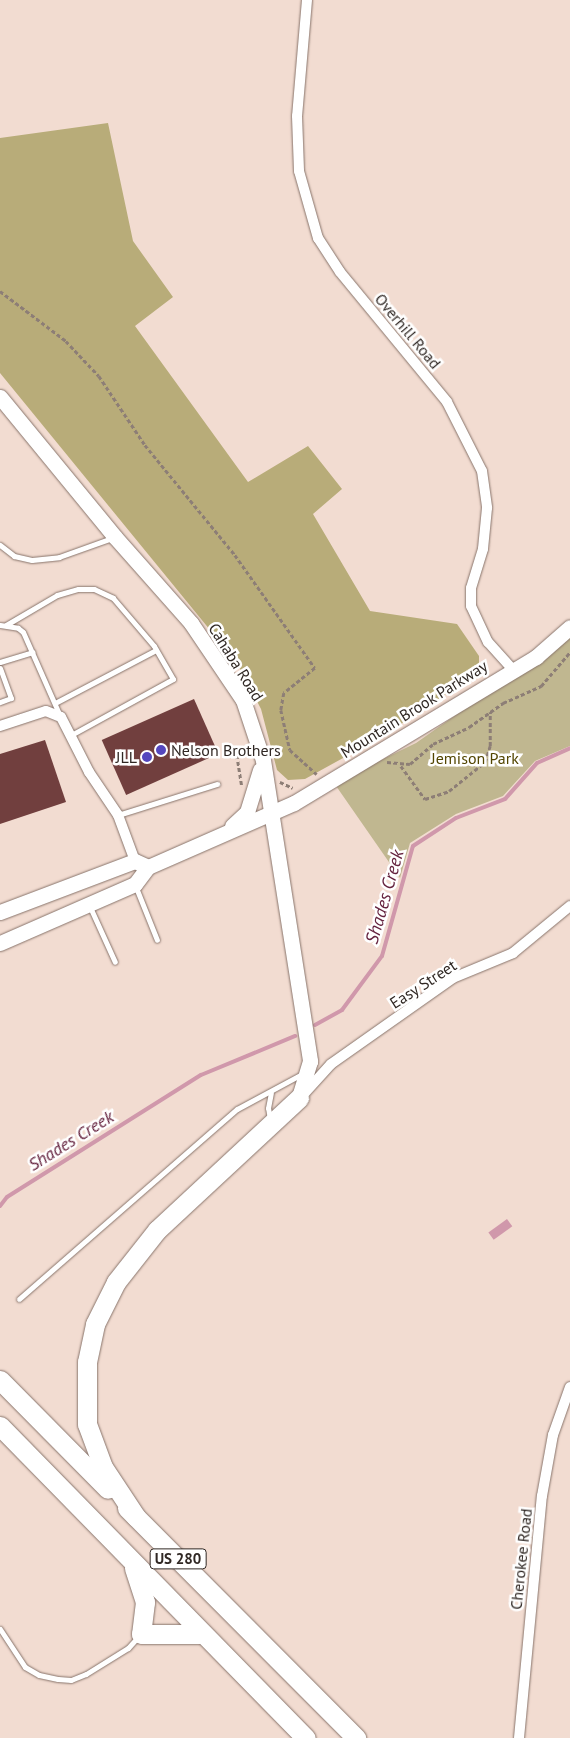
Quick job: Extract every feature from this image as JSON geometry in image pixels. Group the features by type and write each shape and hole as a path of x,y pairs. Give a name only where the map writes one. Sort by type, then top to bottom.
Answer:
{"highway":[{"path":"136,1517 103,1467 87,1424 87,1362 95,1324 116,1282 157,1230 299,1098"},
{"name":"US 280","path":"0,1380 356,1738"},
{"name":"US 280","path":"0,1426 306,1738"},
{"path":"130,1560 145,1602 141,1634 203,1634"},
{"path":"242,1674 287,1708 319,1738"}],"street":[{"name":"Overhill Road","path":"307,0 297,116 299,170 318,238 340,272 448,402 482,472 487,508 483,549 471,588 471,606 488,642 512,669"},
{"name":"Cahaba Road","path":"0,397 115,537 191,623 238,692 254,726 263,760 310,1061 299,1098"},
{"name":"Mountain Brook Parkway","path":"0,912 224,834 294,803 344,772 380,757 512,669 536,657 570,627"},
{"path":"0,726 46,711 60,717 89,772 118,815 142,864 135,884 0,942"},
{"path":"224,834 247,812 263,760"},
{"name":"Easy Street","path":"299,1098 331,1064 453,978 513,953 570,906"},
{"name":"Cherokee Road","path":"519,1738 542,1496 554,1435 570,1387"}],"lane":[{"path":"0,545 14,556 32,560 59,557 115,537"},
{"path":"3,625 57,595 78,589 94,589 113,598 156,650 173,679 70,735"},
{"path":"3,625 23,632 60,717"},
{"path":"55,704 156,650"},
{"path":"0,662 32,652"},
{"path":"0,668 11,698 0,702"},
{"path":"118,815 217,784"},
{"path":"135,884 156,940"},
{"path":"89,904 115,962"},
{"path":"19,1299 237,1110 272,1093 307,1071"},
{"path":"272,1093 268,1108 273,1123"},
{"path":"0,1629 25,1667 38,1675 71,1680 128,1648 141,1634"}],"path":[{"path":"0,291 66,341 99,376 145,445 235,555 315,668 284,693 281,710 287,743 296,757 321,777 315,781"},
{"path":"401,766 410,764 433,744 469,727 490,711 541,686 570,652"},
{"path":"380,757 401,766 425,798 449,791 485,762 490,746 490,711"},
{"path":"223,745 234,749 237,755 239,783 245,790"},
{"path":"280,782 285,787 302,786"}],"green space":[{"name":"Jemison Park","path":"570,635 570,746 535,761 503,796 456,814 410,843 400,878 334,783 416,743"}],"shaded area":[{"path":"108,123 133,241 173,297 135,326 248,482 308,446 342,489 313,514 370,611 457,624 479,656 479,672 383,736 305,779 288,780 277,770 261,709 237,663 0,373 0,138"},
{"path":"507,1219 512,1226 494,1240 488,1233"}],"building":[{"name":"Nelson Brothers","path":"194,699 218,754 126,795 102,740"},
{"path":"45,740 66,802 0,824 0,754"}],"waterway":[{"name":"Shades Creek","path":"315,1025 342,1010 382,956 413,846 456,818 505,799 537,763 570,748"},
{"name":"Shades Creek","path":"0,1206 7,1197 201,1075 295,1036"}],"place":[{"name":"Nelson Brothers","path":"161,750"},
{"name":"JLL","path":"147,757"}]}
